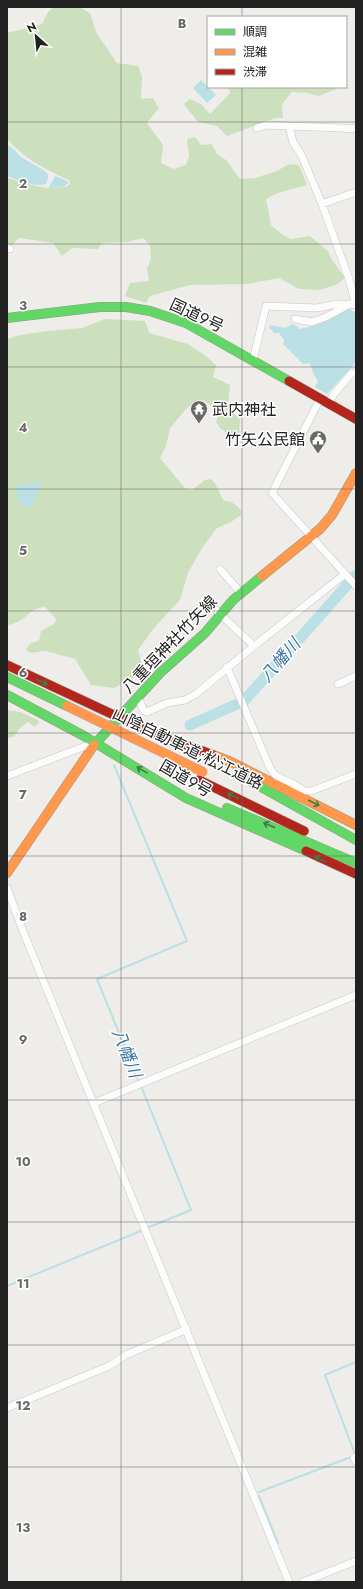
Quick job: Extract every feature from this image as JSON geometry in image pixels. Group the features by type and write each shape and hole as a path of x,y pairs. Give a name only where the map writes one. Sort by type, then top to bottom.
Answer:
{"main road":[{"name":"国道9号","path":"7,318 100,307 126,307 150,311 186,323 356,419"},
{"name":"八重垣神社竹矢線","path":"7,872 96,742 160,673 205,633 220,614 241,593 311,537 332,515 356,473"},
{"name":"国道9号","path":"7,666 148,731 229,761 293,789 356,825"},
{"name":"山陰自動車道;松江道路","path":"7,677 65,710 201,776 356,856"},
{"name":"山陰自動車道;松江道路","path":"7,687 65,710"},
{"name":"国道9号","path":"7,696 44,713 96,742 166,783 186,798 356,874"},
{"path":"169,738 356,840"},
{"name":"山陰自動車道;松江道路","path":"201,776 356,846"},
{"path":"166,783 254,818 356,863"}],"street":[{"path":"257,128 266,125 326,127 349,130 356,128"},
{"path":"290,126 293,142 301,154 336,242 354,305"},
{"path":"322,204 356,192"},
{"path":"252,361 266,306 317,308 337,304 354,305"},
{"path":"295,319 312,322 354,305"},
{"path":"138,698 144,711 147,712 167,703 185,700 196,694 254,646 351,580 272,493 324,401 334,394 355,372"},
{"path":"220,569 241,593"},
{"path":"204,599 254,646"},
{"path":"227,667 270,768 276,776 293,789 311,791 356,774"},
{"path":"338,684 356,676"},
{"path":"7,776 96,742"},
{"path":"7,888 289,1582"},
{"path":"94,1103 356,995"},
{"path":"7,1408 109,1366 126,1355 187,1329"},
{"path":"356,1457 354,1458 356,1462"},
{"path":"303,1582 356,1561"}],"green space":[{"path":"54,7 79,7 90,13 96,32 117,63 138,66 142,76 141,99 153,98 159,108 147,123 163,145 161,163 173,169 186,165 189,156 187,139 195,137 201,145 212,144 217,154 226,160 240,179 255,178 277,171 289,164 299,165 307,185 278,193 266,199 271,225 283,235 291,239 310,236 328,251 332,260 345,278 336,285 319,290 299,289 279,278 248,284 190,285 150,296 146,303 125,296 130,283 149,281 147,269 151,259 150,245 143,238 127,242 102,243 98,249 72,248 62,256 53,243 19,238 12,245 7,244 7,178 51,188 68,186 70,183 69,180 51,172 28,158 7,139 7,33 42,24 48,12"},
{"path":"228,88 339,88 319,96 307,93 292,92 282,104 283,118 275,118 227,136 217,126 198,122 184,104 190,99 201,104 210,114 230,93"},
{"path":"105,319 145,321 149,333 188,344 206,356 216,365 213,377 230,385 228,406 240,420 239,436 233,438 220,428 216,422 220,412 203,400 196,401 187,408 170,428 166,446 160,458 185,488 192,490 205,480 211,479 224,501 232,502 236,505 241,511 241,515 231,522 217,528 202,548 188,573 180,600 154,628 138,650 144,671 114,688 91,685 75,659 46,651 30,653 26,649 31,643 39,641 41,631 54,624 56,619 45,607 35,610 13,624 7,625 7,339 20,335 82,328"},
{"path":"7,710 20,712 38,720 39,723 35,727 28,722 20,728 14,737 7,738"}],"water":[{"path":"201,80 207,88 209,88 216,95 207,103 193,88"},
{"path":"7,145 13,148 20,156 48,174 46,184 31,184 7,176"},
{"path":"55,176 67,181 68,183 63,187 50,188 49,187"},
{"path":"348,307 356,314 356,362 327,394 315,387 318,382 310,363 303,364 283,344 284,340 279,333 274,333 269,328 270,325 286,328 292,324 297,326 299,329 313,326 325,321"},
{"path":"39,482 41,485 32,507 21,504 17,493 17,485"}],"waterway":[{"name":"八幡川","path":"190,725 244,701 356,575"},
{"name":"八幡川","path":"114,765 187,941 97,979 139,1082"},
{"name":"八幡川","path":"141,1086 191,1210 147,1228"},
{"name":"八幡川","path":"7,1286 143,1230"},
{"path":"355,1454 325,1375 356,1362"},
{"path":"259,1492 351,1457"},
{"path":"259,1496 278,1543"}],"traffic: fast":[{"path":"7,318 100,307 126,307 150,311 186,323 289,381"},
{"path":"94,745 160,673 205,633 233,600 262,576"},
{"path":"7,677 67,706"},
{"path":"7,695 84,736 186,798 306,851"},
{"path":"243,777 356,840"},
{"path":"227,808 356,863"}],"traffic: slow":[{"path":"262,576 320,529 332,515 356,473"},
{"path":"67,706 203,772"},
{"path":"7,873 94,745"},
{"path":"213,755 229,761 356,825"}],"traffic: jam":[{"path":"289,381 356,419"},
{"path":"7,665 148,731 213,755"},
{"path":"199,780 304,831"},
{"path":"306,851 356,874"}],"place":[{"name":"武内神社","path":"199,424"},
{"name":"竹矢公民館","path":"318,454"}]}
